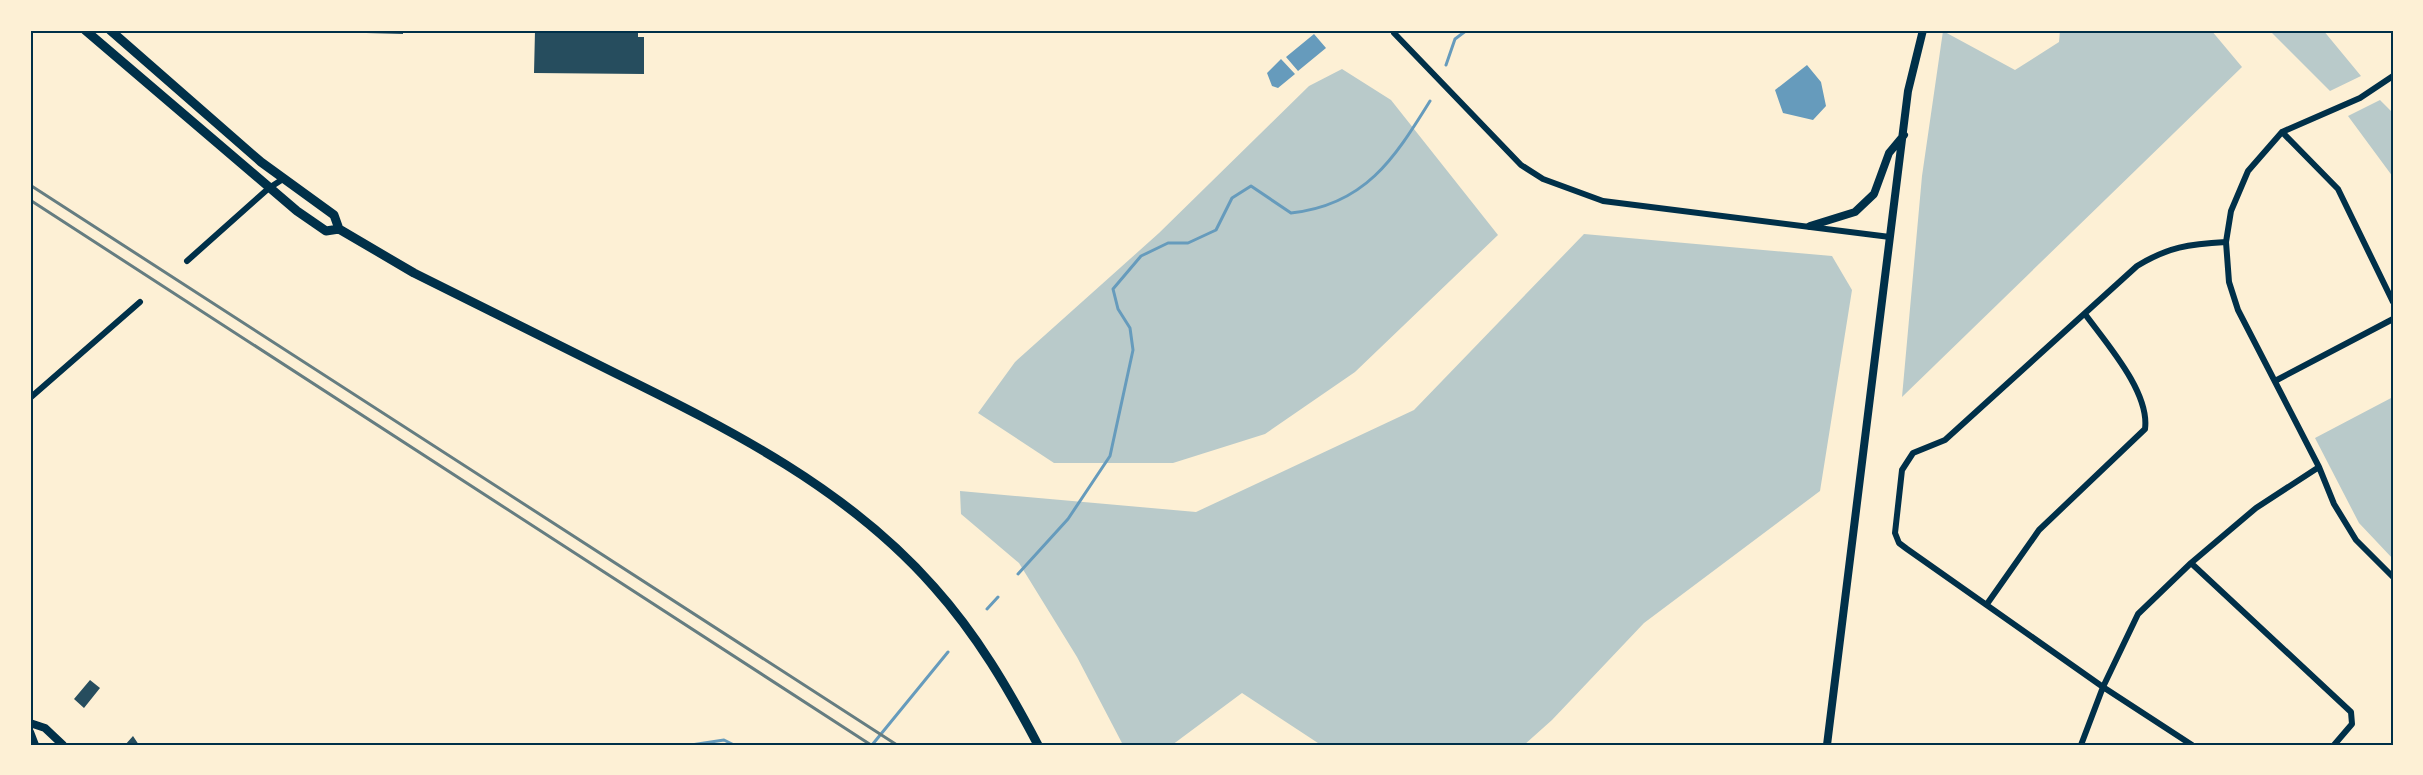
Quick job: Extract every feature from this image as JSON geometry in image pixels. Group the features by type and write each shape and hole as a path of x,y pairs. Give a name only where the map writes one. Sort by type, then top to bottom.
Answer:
{"main road":[{"path":"85,30 269,188 326,231 339,229"},
{"path":"110,30 283,179 334,215 339,229 406,270 729,429 854,511 933,586 961,620 999,671 1038,745"},
{"path":"1827,745 1908,91 1923,30"},
{"path":"1810,226 1855,212 1874,194 1889,153 1904,134"},
{"path":"30,723 45,728 63,745"},
{"path":"30,732 35,745"}],"street":[{"path":"1394,33 1521,165 1543,179 1603,201 1890,237"},
{"path":"2393,76 2360,99 2282,132 2248,171 2231,212 2226,242 2229,282 2238,310 2276,381 2334,504 2356,540 2393,578"},
{"path":"2282,132 2338,189 2393,302"},
{"path":"187,261 269,188 283,179"},
{"path":"2192,745 2103,687 1899,543 1895,533 1902,470 1913,453 1945,440 2137,266 2158,253 2186,244 2226,242"},
{"path":"30,398 140,302"},
{"path":"1987,604 2039,530 2145,429 2143,404 2119,360 2085,314"},
{"path":"2276,381 2393,319"},
{"path":"2081,745 2103,687 2138,614 2191,563 2256,508 2319,468"},
{"path":"2191,563 2351,712 2352,724 2334,745"}],"shaded area":[{"path":"2060,30 2211,30 2242,67 1902,397 1922,176 1943,31 2015,70 2059,42"},
{"path":"2269,30 2323,30 2361,76 2330,91"},
{"path":"1342,69 1391,100 1498,235 1355,372 1265,434 1173,463 1054,463 978,413 1015,362 1159,233 1309,86"},
{"path":"2380,100 2393,113 2393,177 2348,116"},
{"path":"1584,234 1832,256 1852,290 1820,491 1644,623 1552,720 1524,745 1321,745 1242,693 1172,745 1123,745 1077,657 1019,563 961,514 960,491 1196,512 1414,410"},
{"path":"2393,397 2393,559 2359,523 2315,438"}],"water":[{"path":"1314,34 1326,48 1298,71 1286,57"},
{"path":"1281,59 1295,74 1278,88 1272,86 1267,73"},
{"path":"1807,65 1821,82 1826,106 1813,120 1783,113 1775,90"}],"building":[{"path":"367,30 403,30 403,34 366,33"},
{"path":"638,30 638,37 644,37 644,74 534,73 535,31"},
{"path":"90,680 100,688 84,708 74,699"},
{"path":"133,736 139,745 125,745"}],"waterway":[{"path":"1446,65 1455,39 1467,30"},
{"path":"1018,574 1068,519 1110,456 1133,350 1130,328 1118,309 1113,289 1141,256 1168,243 1188,243 1216,230 1232,198 1251,186 1291,213 1317,208 1339,200 1375,176 1390,160 1430,101"},
{"path":"987,609 998,597"},
{"path":"872,745 948,652"},
{"path":"691,745 724,740 734,745"},
{"path":"459,745 477,745"}],"railway":[{"path":"30,185 897,745"},
{"path":"30,200 871,745"}]}
